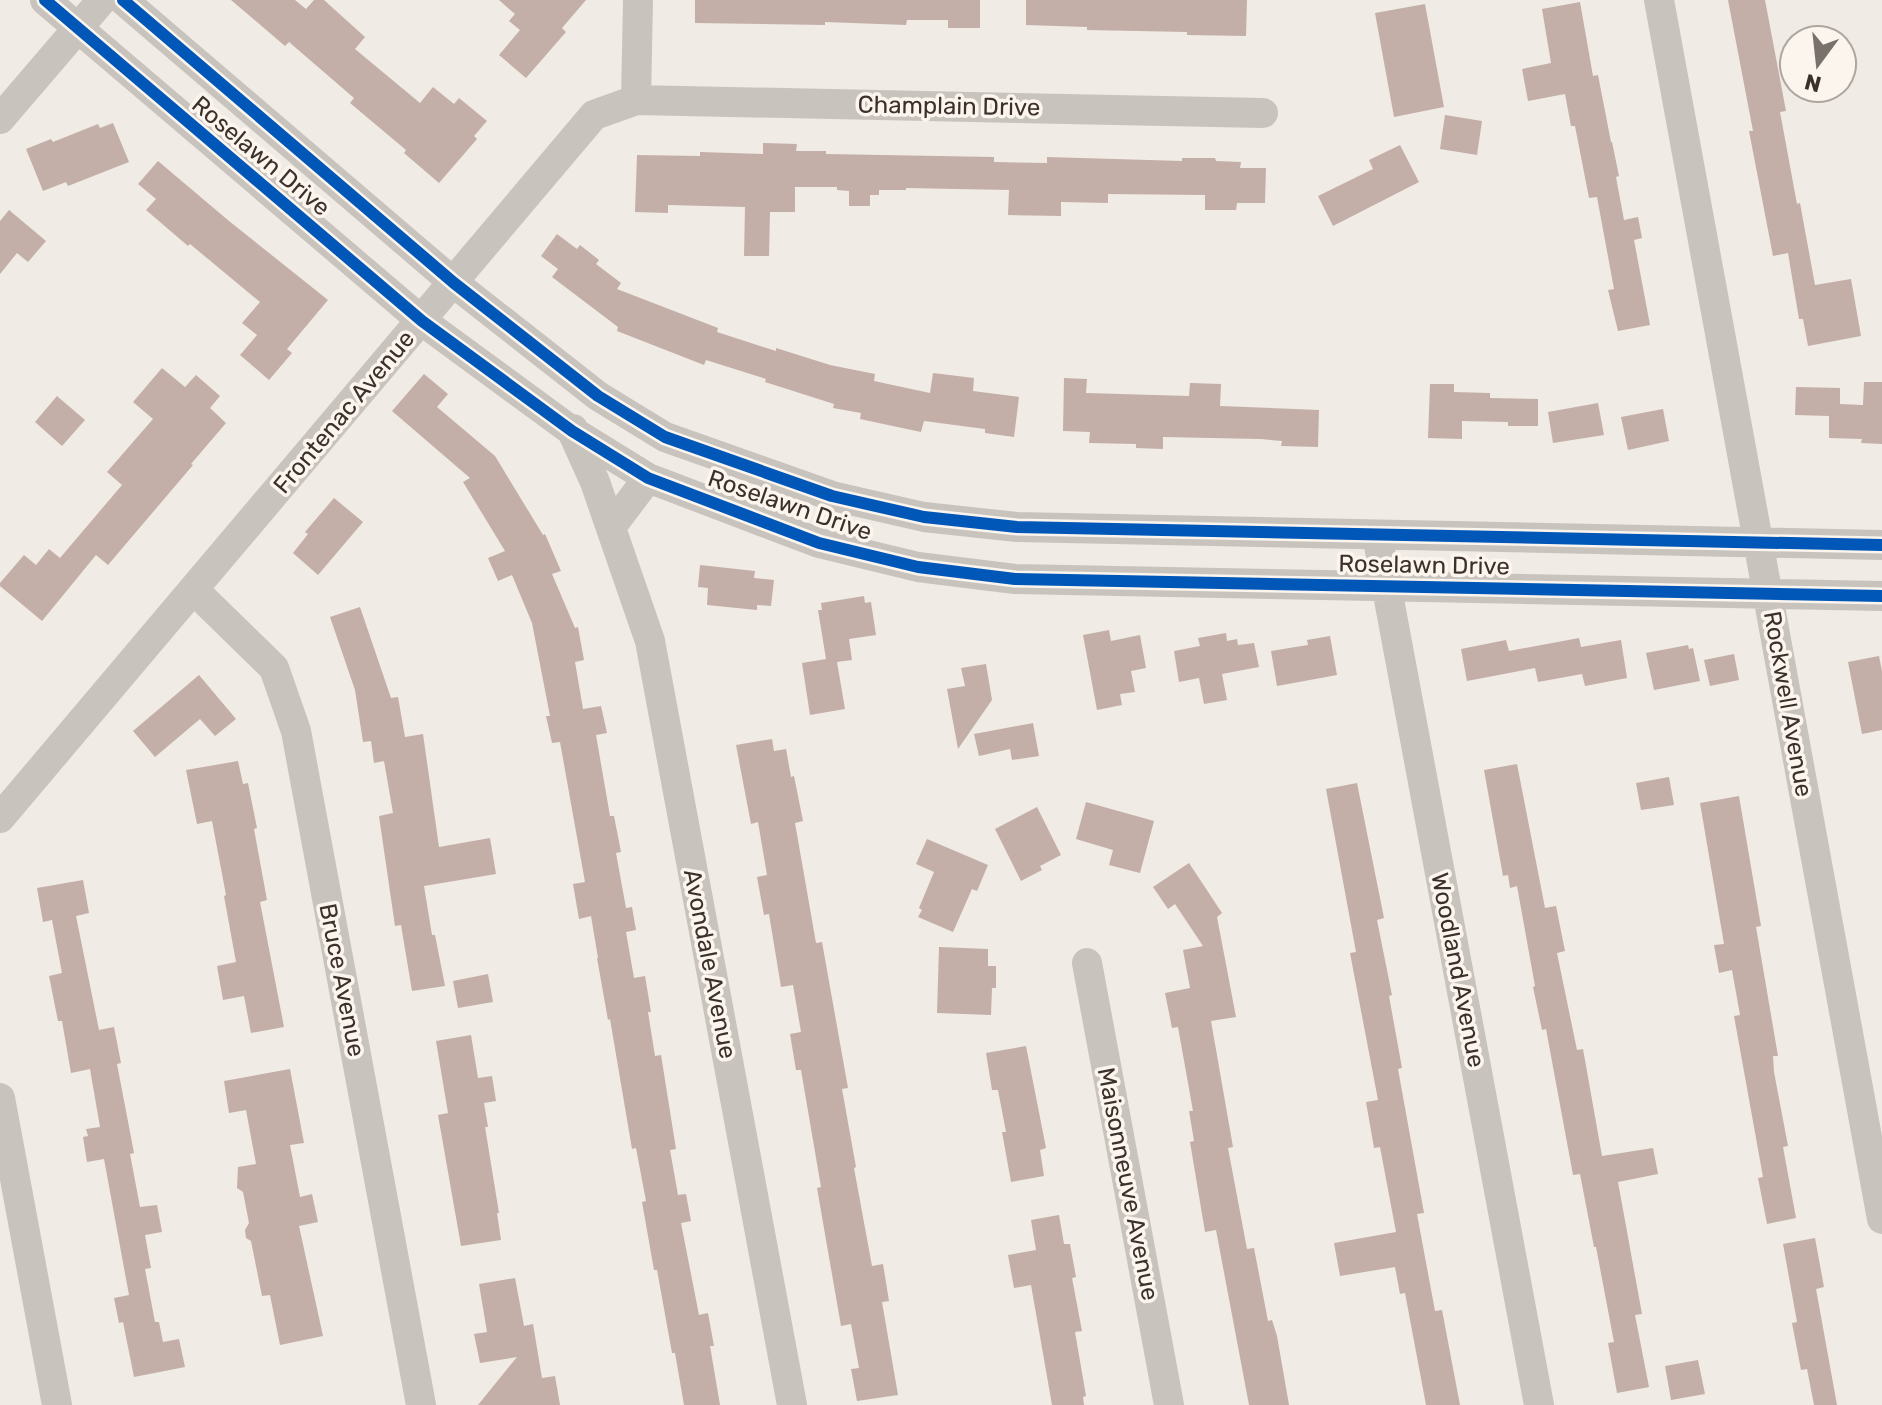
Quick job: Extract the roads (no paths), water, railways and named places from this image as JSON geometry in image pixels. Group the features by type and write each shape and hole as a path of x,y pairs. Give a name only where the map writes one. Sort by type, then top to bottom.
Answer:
{"street":[{"name":"Roselawn Drive","path":"45,0 422,321 572,431 648,478 819,543 918,567 1015,579 1882,596"},
{"path":"0,119 102,0"},
{"name":"Roselawn Drive","path":"123,0 454,283 598,396 665,437 832,496 924,517 1017,527 1882,545"},
{"path":"636,100 638,0"},
{"name":"Rockwell Avenue","path":"1659,0 1882,1219"},
{"name":"Frontenac Avenue","path":"0,818 594,115 636,100"},
{"name":"Champlain Drive","path":"636,100 1263,113"},
{"path":"572,431 598,396"},
{"name":"Avondale Avenue","path":"572,431 595,482 650,641 792,1405"},
{"path":"611,527 648,478"},
{"name":"Woodland Avenue","path":"1377,535 1539,1405"},
{"name":"Bruce Avenue","path":"194,590 274,668 296,731 421,1405"},
{"name":"Maisonneuve Avenue","path":"1087,963 1169,1405"},
{"path":"0,1098 57,1405"}]}
